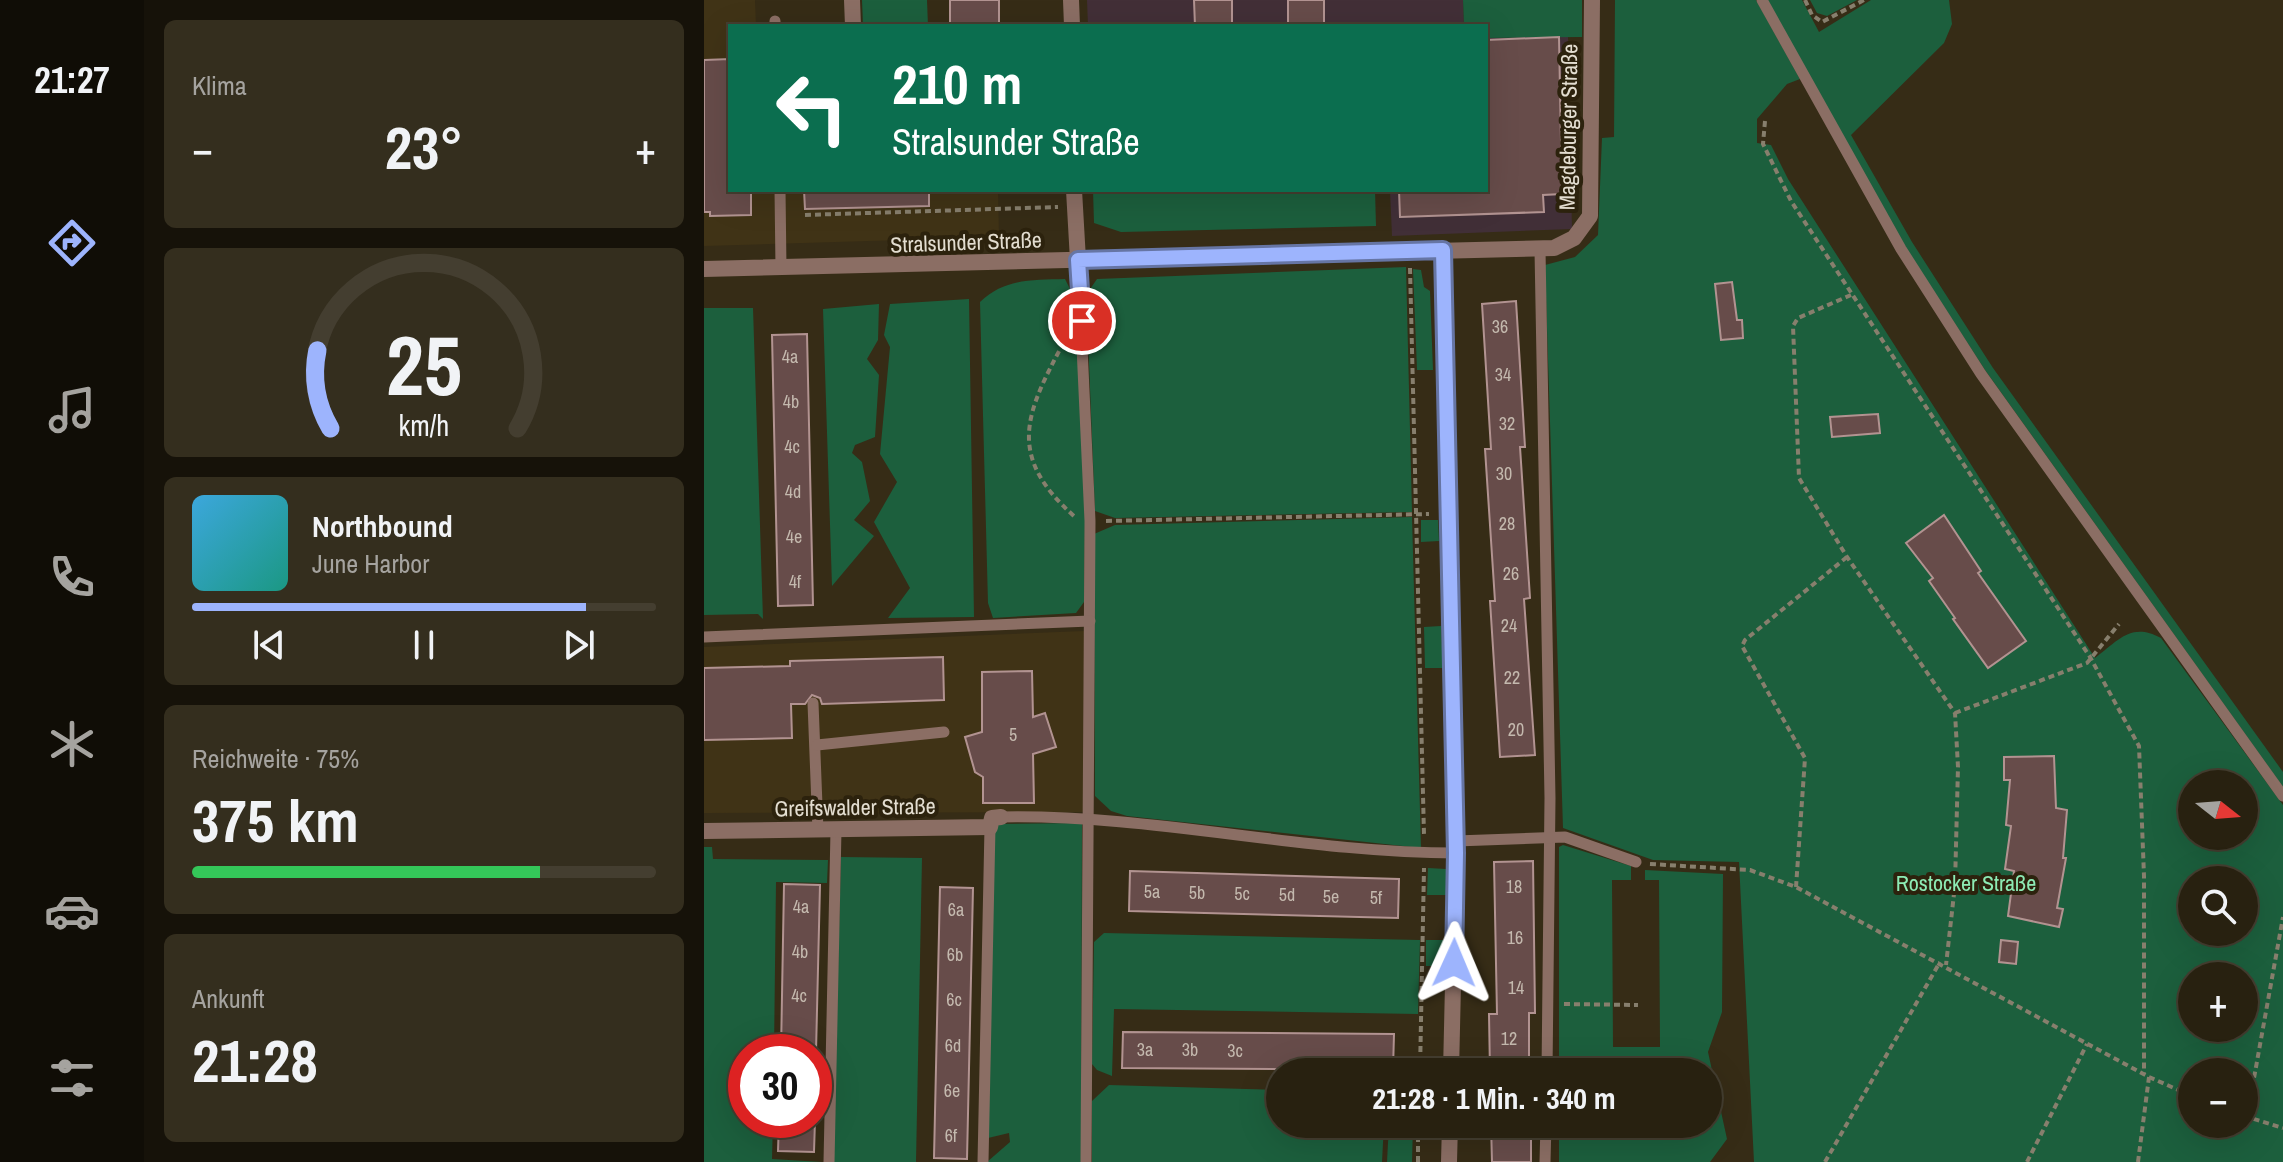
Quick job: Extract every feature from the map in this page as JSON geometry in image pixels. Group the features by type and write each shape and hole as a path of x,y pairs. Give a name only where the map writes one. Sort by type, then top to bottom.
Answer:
{"street":[{"path":"852,0 853,24"},
{"path":"1071,0 1072,24"},
{"name":"Magdeburger Straße","path":"1565,244 1584,230 1590,216 1592,0"},
{"path":"1074,198 1078,260"},
{"name":"Stralsunder Straße","path":"704,269 1410,250 1540,250 1565,244"},
{"path":"1443,250 1456,847 1451,1058"},
{"name":"Greifswalder Straße","path":"704,831 818,831 995,822"},
{"path":"1449,1162 1450,1138"}],"lane":[{"path":"1762,0 1901,249 1981,374 2283,796"},
{"path":"780,192 781,268"},
{"path":"1540,250 1549,836 1547,1058"},
{"path":"1078,260 1090,521 1086,1162"},
{"path":"704,637 1090,621"},
{"path":"813,703 818,831"},
{"path":"817,745 944,732"},
{"path":"983,1162 995,822 1088,817 1424,853 1549,836 1565,837 1636,862"},
{"path":"829,1162 836,830"},
{"path":"1545,1162 1546,1138"}],"path":[{"path":"1805,0 1817,20 1822,22 1864,0"},
{"path":"1765,121 1763,144 1771,166 1851,295 2090,657 2139,746 2146,1076 2138,1162"},
{"path":"805,215 1074,198"},
{"path":"1410,250 1424,853 1420,1058"},
{"path":"1851,295 1798,318 1793,326 1799,478 1847,557 1955,713 1958,767 1955,885 1946,965"},
{"path":"1082,321 1067,336 1037,395 1027,433 1029,456 1036,474 1079,521 1448,513"},
{"path":"1796,887 1805,758 1742,646 1745,640 1847,557"},
{"path":"1955,713 2087,663 2119,624"},
{"path":"1636,862 1750,870 1796,887 1946,965 2146,1076 2178,1090"},
{"path":"2257,1058 2283,917"},
{"path":"1825,1162 1940,962"},
{"path":"1548,1003 1638,1005"},
{"path":"2027,1162 2087,1044"},
{"path":"2258,1120 2283,1128"},
{"path":"1418,1138 1418,1162"}],"shaded area":[{"path":"704,0 755,0 756,24 728,24 728,192 998,192 999,237 704,246"},
{"path":"1087,0 1463,0 1464,24 1088,24"},
{"path":"1568,36 1572,229 1392,236 1390,192 1488,192 1488,38"},
{"path":"1084,631 1083,812 704,813 704,647"}],"green space":[{"path":"862,0 927,0 928,24 863,24"},
{"path":"1463,0 1582,0 1582,37 1488,38 1488,24 1464,24"},
{"name":"Rostocker Straße","path":"1615,0 1756,0 1800,79 1787,84 1757,119 1757,143 1771,145 1788,179 2095,658 2126,635 2141,632 2161,638 2257,770 2178,770 2178,850 2258,850 2258,771 2283,805 2283,1162 1754,1162 1739,862 1653,860 1563,828 1545,265 1575,257 1598,235 1602,138 1614,137"},
{"path":"1765,0 1802,0 1819,32 1871,0 1949,0 1952,24 1944,43 1851,135 1912,242 1993,368 2283,772 2283,787 1985,370 1904,245"},
{"path":"1810,0 1857,0 1827,16 1817,13"},
{"path":"1093,192 1375,192 1376,226 1121,232 1094,223"},
{"path":"1406,267 1412,512 1115,518 1095,511 1087,314 1088,292 1097,279"},
{"path":"1413,269 1421,270 1424,287 1430,291 1433,370 1417,370"},
{"path":"1065,279 1077,303 1085,518 1084,602 1076,613 993,618 988,603 980,302 1009,284"},
{"path":"969,299 974,617 888,618 910,588 874,522 897,482 880,454 890,347 884,335 890,304"},
{"path":"879,304 878,340 867,359 879,375 875,437 855,445 852,453 862,462 870,501 854,520 874,536 832,586 823,309"},
{"path":"704,308 753,308 763,619 758,614 704,615"},
{"path":"1412,517 1421,848 1127,816 1111,811 1095,796 1094,534 1115,525"},
{"path":"1421,520 1438,520 1439,541 1421,542"},
{"path":"1441,626 1443,668 1425,668 1424,627"},
{"path":"1082,823 1081,1162 987,1162 1010,1142 1009,1133 988,1138 994,824"},
{"path":"1563,845 1631,866 1631,880 1612,880 1613,1047 1660,1047 1659,880 1645,880 1645,870 1723,874 1722,1012 1708,1052 1709,1058 1559,1058 1559,847"},
{"path":"704,847 712,847 713,859 828,860 827,883 776,882 774,1034 728,1034 728,1138 773,1138 772,1159 822,1162 704,1162"},
{"path":"841,857 922,858 916,1162 833,1162"},
{"path":"1428,868 1446,869 1446,895 1427,895"},
{"path":"1104,933 1420,940 1418,1014 1114,1009 1112,1076 1097,1070 1092,1064 1094,942"},
{"path":"1426,940 1445,940 1444,966 1426,966"},
{"path":"1109,1085 1266,1090 1266,1138 1383,1138 1382,1162 1092,1162 1092,1101"},
{"path":"1722,1116 1727,1139 1710,1162 1559,1162 1559,1138 1722,1138"},
{"path":"1388,1138 1413,1138 1412,1162 1387,1162"}],"building":[{"path":"950,0 999,0 999,24 950,24"},
{"path":"1194,0 1232,0 1232,24 1195,24"},
{"path":"1288,0 1324,0 1324,24 1288,24"},
{"path":"1559,37 1562,194 1543,195 1544,212 1400,217 1399,192 1488,192 1488,40"},
{"path":"728,59 728,192 751,192 751,215 710,216 710,212 704,212 704,60"},
{"path":"804,192 929,192 929,206 805,209"},
{"path":"1732,282 1737,320 1742,320 1743,338 1721,340 1715,284"},
{"path":"1516,301 1525,447 1520,447 1530,598 1524,599 1535,755 1500,757 1490,601 1495,601 1485,449 1491,449 1482,304"},
{"path":"807,334 813,605 778,606 772,335"},
{"path":"1878,414 1880,433 1832,437 1830,417"},
{"path":"1944,515 1981,571 1978,573 2026,641 1988,668 1929,581 1933,578 1906,543"},
{"path":"943,657 944,700 822,704 820,698 812,695 805,704 791,704 792,738 704,740 704,668 790,666 790,661"},
{"path":"1032,671 1033,717 1045,713 1056,747 1033,754 1034,803 983,803 983,777 975,772 965,737 982,732 982,672"},
{"path":"2054,756 2056,808 2067,810 2063,858 2066,858 2057,908 2063,909 2059,927 2008,916 2014,871 2005,869 2011,826 2006,825 2010,780 2004,780 2004,757"},
{"path":"1533,861 1535,1013 1529,1013 1529,1058 1490,1058 1489,1014 1497,1014 1494,862"},
{"path":"1130,871 1399,879 1398,918 1129,911"},
{"path":"784,884 820,885 816,1034 781,1034"},
{"path":"940,887 973,888 967,1159 934,1158"},
{"path":"2001,940 2018,942 2016,964 1999,962"},
{"path":"1123,1032 1394,1034 1393,1058 1266,1058 1266,1069 1122,1068"},
{"path":"778,1138 814,1138 814,1152 778,1151"},
{"path":"1491,1138 1531,1138 1531,1162 1492,1162"}],"route":[{"path":"1082,321 1078,260 1443,250 1456,853 1454,963"}]}
